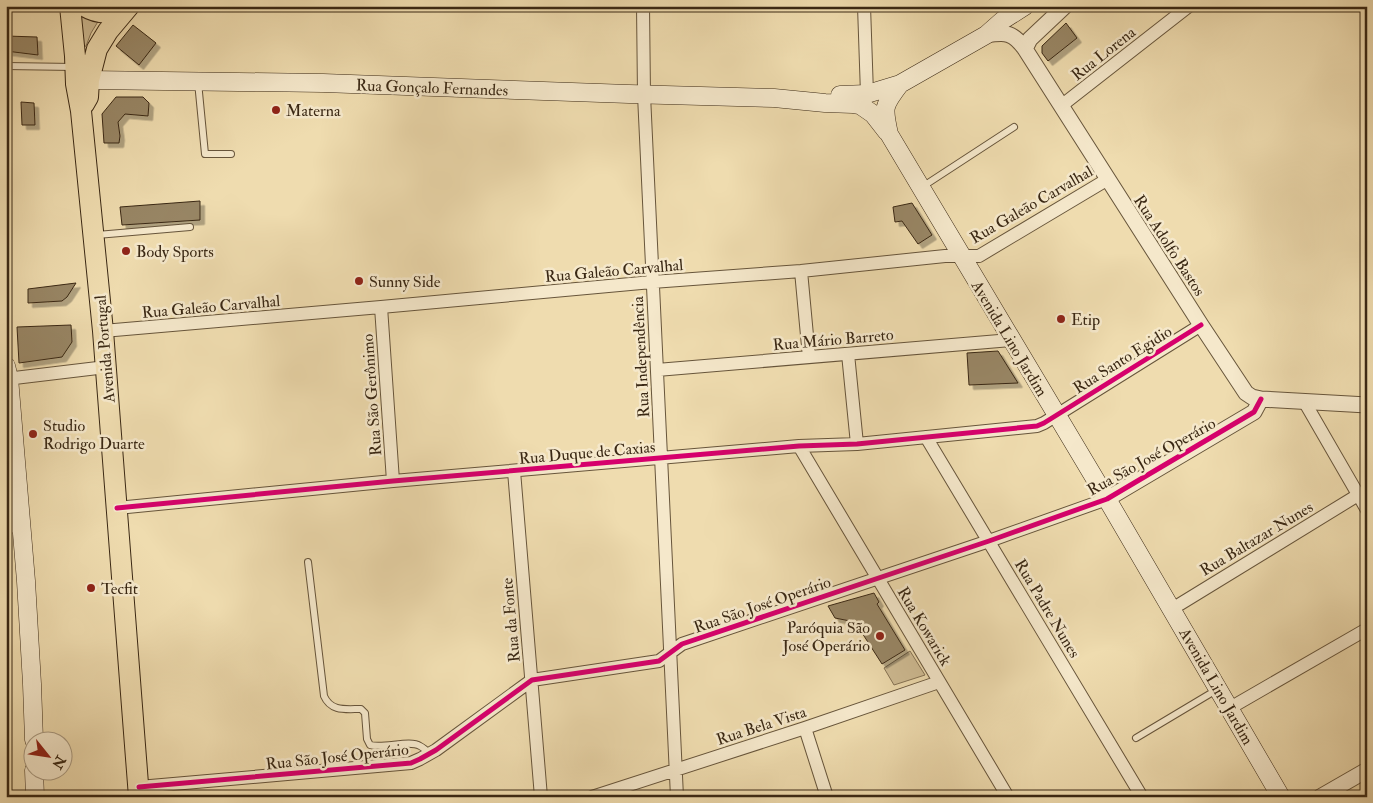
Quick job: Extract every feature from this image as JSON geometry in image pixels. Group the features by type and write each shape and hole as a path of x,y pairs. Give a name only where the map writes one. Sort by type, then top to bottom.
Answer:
{"main road":[{"name":"Avenida Portugal","path":"70,6 80,68 88,97 81,111 103,331 139,792"},
{"path":"84,6 98,12 110,13 128,6"},
{"name":"Avenida Portugal","path":"80,68 94,58 102,40 128,6"},
{"name":"Rua Gonçalo Fernandes","path":"774,98 867,94 900,84 986,34 1025,6"},
{"name":"Rua Gonçalo Fernandes","path":"80,68 198,80 774,98 853,104 873,114 889,134"},
{"name":"Avenida Lino Jardim","path":"900,84 889,98 885,108 889,134 1107,499 1281,797"},
{"path":"7,374 13,526 26,581 33,730"},
{"path":"34,780 35,797"}],"street":[{"name":"Rua Independência","path":"643,6 644,94 652,282 677,797"},
{"path":"864,6 867,94"},
{"path":"1035,33 1050,6"},
{"path":"1025,49 1035,33 1065,6"},
{"name":"Rua Lorena","path":"1061,106 1189,6"},
{"name":"Rua Adolfo Bastos","path":"986,34 1000,32 1010,34 1025,49 1246,393 1261,399"},
{"name":"Rua Galeão Carvalhal","path":"103,331 652,282 801,271 946,256 979,256 1108,179"},
{"path":"801,271 809,357"},
{"name":"Rua São Gerônimo","path":"381,307 393,481"},
{"name":"Rua Santo Egidio","path":"1057,415 1201,325"},
{"name":"Rua Mário Barreto","path":"657,370 1011,340"},
{"path":"848,354 856,444"},
{"path":"7,374 106,367"},
{"path":"1261,399 1367,405"},
{"name":"Rua São José Operário","path":"139,792 411,763 430,754 532,680 659,661 682,644 989,541 1107,499 1254,412 1261,399"},
{"path":"1304,401 1367,510"},
{"name":"Rua Duque de Caxias","path":"117,508 393,481 799,446 856,444 1037,426 1057,415"},
{"name":"Rua Padre Nunes","path":"926,437 1142,797"},
{"name":"Rua Kowarick","path":"799,446 1008,797"},
{"name":"Rua da Fonte","path":"514,471 541,797"},
{"name":"Rua Baltazar Nunes","path":"1172,609 1358,495"},
{"path":"1230,708 1367,629"},
{"name":"Rua Bela Vista","path":"592,797 805,728 939,682"},
{"path":"805,728 827,797"},
{"path":"1320,797 1367,770"}],"lane":[{"path":"6,66 80,68"},
{"path":"198,80 205,154 230,154"},
{"path":"921,187 1014,127"},
{"path":"93,235 190,227"},
{"path":"308,562 326,701 334,708 361,710 365,713 367,739 370,745 413,743 421,746 430,754"},
{"path":"1136,738 1219,689"}],"shaded area":[{"path":"77,7 102,15 91,33 86,46 82,48"},
{"path":"910,651 925,675 894,685 884,668"}],"building":[{"path":"1066,23 1077,38 1048,61 1042,53 1042,46"},
{"path":"133,25 156,43 139,65 116,46"},
{"path":"6,36 37,37 38,55 6,51"},
{"path":"116,97 143,97 149,103 148,116 125,114 118,122 119,143 104,143 102,114"},
{"path":"21,102 34,103 35,125 22,125"},
{"path":"200,201 200,220 122,225 120,207"},
{"path":"912,203 932,235 918,244 902,221 895,222 893,207"},
{"path":"76,283 62,301 28,303 28,289"},
{"path":"71,325 72,342 62,357 19,363 17,327"},
{"path":"998,351 1018,383 969,385 967,353"},
{"name":"Paróquia São José Operário","path":"874,593 879,602 877,604 905,650 882,664 855,622 835,618 828,606"}],"cycle path":[{"path":"117,508 393,481 799,446 857,444 1037,426 1201,325"},
{"path":"139,787 411,763 436,750 532,680 659,661 682,644 989,541 1107,499 1254,412 1261,399"}],"place":[{"name":"Materna","path":"276,110"},
{"name":"Body Sports","path":"126,251"},
{"name":"Sunny Side","path":"359,281"},
{"name":"Etip","path":"1061,319"},
{"name":"Studio Rodrigo Duarte","path":"33,434"},
{"name":"Tecfit","path":"91,588"},
{"name":"Paróquia São José Operário","path":"880,636"}]}
